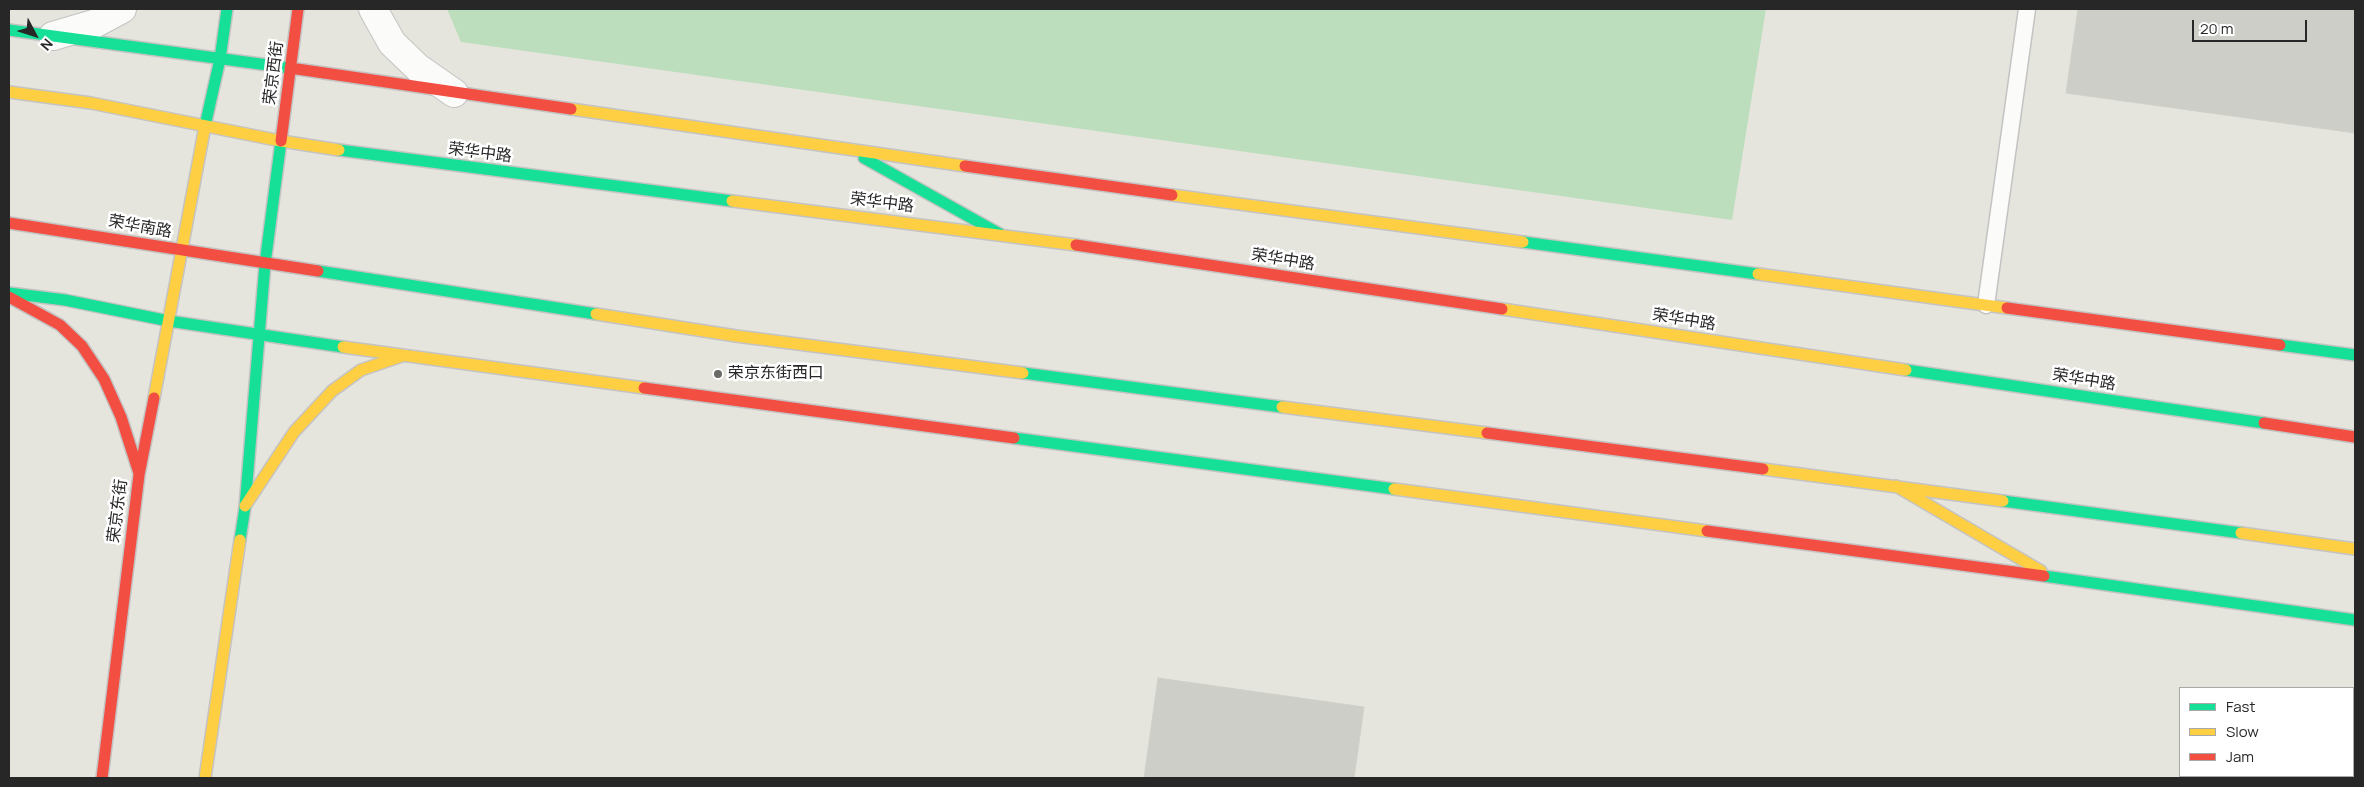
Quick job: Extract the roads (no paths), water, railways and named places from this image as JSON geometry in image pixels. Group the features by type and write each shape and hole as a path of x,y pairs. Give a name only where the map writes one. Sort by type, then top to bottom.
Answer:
{"main road":[{"path":"9,92 91,103 205,126 220,59 227,9"},
{"name":"荣京西街","path":"265,264 298,9"},
{"path":"9,30 290,68 851,150 2355,355"},
{"name":"荣华中路","path":"205,126 281,141 394,159 1000,234 2355,437"},
{"name":"荣京东街","path":"102,778 139,475 205,126"},
{"path":"851,150 1000,234"},
{"name":"荣华南路","path":"9,223 265,264"},
{"path":"205,778 245,507 265,264 736,336 1896,486 2355,549"},
{"path":"9,293 65,300 169,321 402,356 2052,577 2355,620"},
{"path":"9,297 28,304 60,325 82,346 104,380 121,417 139,475"},
{"path":"245,507 294,432 332,391 361,370 402,356"},
{"path":"1896,486 2052,577"}],"street":[{"path":"53,36 94,24 122,9"},
{"path":"373,9 392,43 418,68 454,93"}],"lane":[{"path":"1986,305 2027,9"}],"place":[{"name":"荣京东街西口","path":"718,374"}]}
